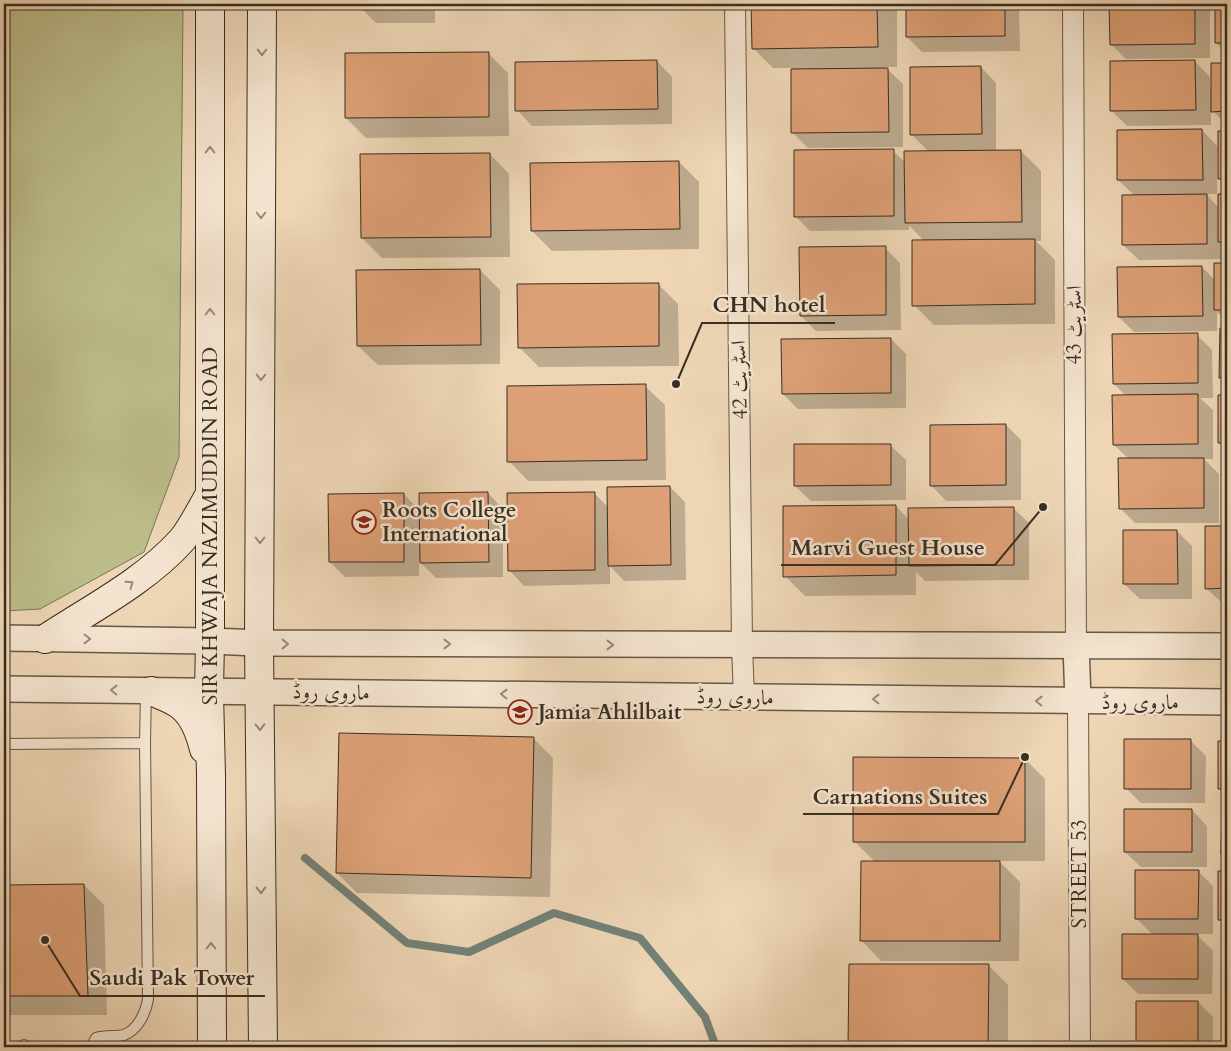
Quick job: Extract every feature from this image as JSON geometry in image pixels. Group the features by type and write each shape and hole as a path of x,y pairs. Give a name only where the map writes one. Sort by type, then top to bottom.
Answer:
{"main road":[{"name":"SIR KHWAJA NAZIMUDDIN ROAD","path":"210,4 209,692 212,1047"},
{"path":"262,4 259,691 263,1047"},
{"path":"45,639 130,585 163,559 184,538 210,494"},
{"path":"149,691 180,704 192,718 201,736 211,775"}],"street":[{"name":"اسٹریٹ 42","path":"735,4 744,697"},
{"name":"اسٹریٹ 43","path":"1073,4 1076,646"},
{"path":"4,638 210,641 259,644 1227,646"},
{"path":"1076,646 1078,701"},
{"name":"ماروی روڈ","path":"4,689 1227,702"},
{"name":"STREET 53","path":"1078,701 1080,1047"}],"lane":[{"path":"93,1047 96,1038 124,1035 130,1031 136,1026 147,1008 145,743 149,691"},
{"path":"4,744 145,743"}],"green space":[{"path":"4,4 183,4 179,457 144,552 40,609 4,611"}],"building":[{"path":"360,4 421,4 421,8 360,9"},
{"path":"751,4 877,4 878,47 752,49"},
{"path":"906,4 1005,4 1005,36 906,37"},
{"path":"1109,4 1195,4 1195,44 1110,45"},
{"path":"1215,4 1227,4 1227,43 1215,43"},
{"path":"489,52 489,117 345,118 345,53"},
{"path":"657,60 658,109 515,111 515,62"},
{"path":"1195,60 1196,110 1110,111 1110,61"},
{"path":"1211,63 1227,63 1227,111 1211,112"},
{"path":"981,66 982,134 910,135 910,67"},
{"path":"888,68 889,132 791,133 791,69"},
{"path":"1202,129 1203,180 1117,180 1117,130"},
{"path":"1218,131 1227,131 1227,179 1218,179"},
{"path":"894,149 894,216 794,217 794,150"},
{"path":"1021,150 1022,222 905,223 904,151"},
{"path":"490,153 491,237 361,238 360,154"},
{"path":"679,161 680,229 531,231 530,163"},
{"path":"1207,194 1207,244 1122,245 1122,195"},
{"path":"1218,194 1227,194 1227,242 1218,242"},
{"path":"1035,239 1035,304 912,306 912,240"},
{"path":"886,246 886,315 800,316 799,247"},
{"path":"1214,263 1227,263 1227,310 1214,310"},
{"path":"1202,266 1203,316 1118,317 1117,267"},
{"path":"480,269 481,345 357,346 356,270"},
{"path":"659,283 659,346 518,348 517,284"},
{"path":"1220,328 1227,328 1227,378 1219,378"},
{"path":"1198,333 1198,383 1113,384 1112,334"},
{"path":"891,338 891,393 782,394 781,339"},
{"path":"646,384 647,460 507,462 507,386"},
{"path":"1198,394 1198,444 1113,445 1112,395"},
{"path":"1218,395 1227,395 1227,443 1218,443"},
{"path":"1006,424 1006,485 930,486 930,425"},
{"path":"794,444 891,444 891,485 794,486"},
{"path":"1118,458 1204,458 1204,508 1119,509"},
{"path":"1224,458 1227,458 1227,506 1224,506"},
{"path":"670,486 671,565 608,566 607,487"},
{"path":"488,492 489,562 420,563 419,493"},
{"path":"595,492 595,570 508,571 507,493"},
{"path":"404,493 404,562 329,562 328,494"},
{"path":"896,505 896,575 783,577 783,506"},
{"path":"1014,507 1014,565 909,566 908,508"},
{"path":"1205,526 1227,526 1227,588 1205,589"},
{"path":"1123,530 1177,530 1178,584 1123,584"},
{"path":"339,733 534,737 531,878 336,873"},
{"path":"1124,739 1191,739 1191,789 1124,789"},
{"path":"1218,741 1227,741 1227,789 1218,789"},
{"path":"853,757 1025,758 1025,842 853,842"},
{"path":"1222,806 1227,806 1227,854 1221,854"},
{"path":"1124,809 1192,809 1192,852 1124,852"},
{"path":"861,861 1000,861 1000,941 860,941"},
{"path":"1135,870 1199,870 1198,919 1135,919"},
{"path":"1218,871 1227,871 1227,920 1218,920"},
{"path":"84,884 88,996 4,996 4,885"},
{"path":"1122,934 1198,934 1198,979 1122,979"},
{"path":"1223,939 1227,939 1227,983 1223,983"},
{"path":"849,964 989,964 988,1047 848,1047"},
{"path":"1136,1001 1198,1001 1198,1047 1136,1047"}],"waterway":[{"path":"305,858 407,943 469,952 554,913 640,938 705,1017 716,1047"}],"place":[{"name":"CHN hotel","path":"676,384"},
{"name":"Marvi Guest House","path":"1043,507"},
{"name":"Roots College International","path":"364,522"},
{"name":"Jamia Ahlilbait","path":"520,712"},
{"name":"Carnations Suites","path":"1025,757"},
{"name":"Saudi Pak Tower","path":"45,940"}]}
